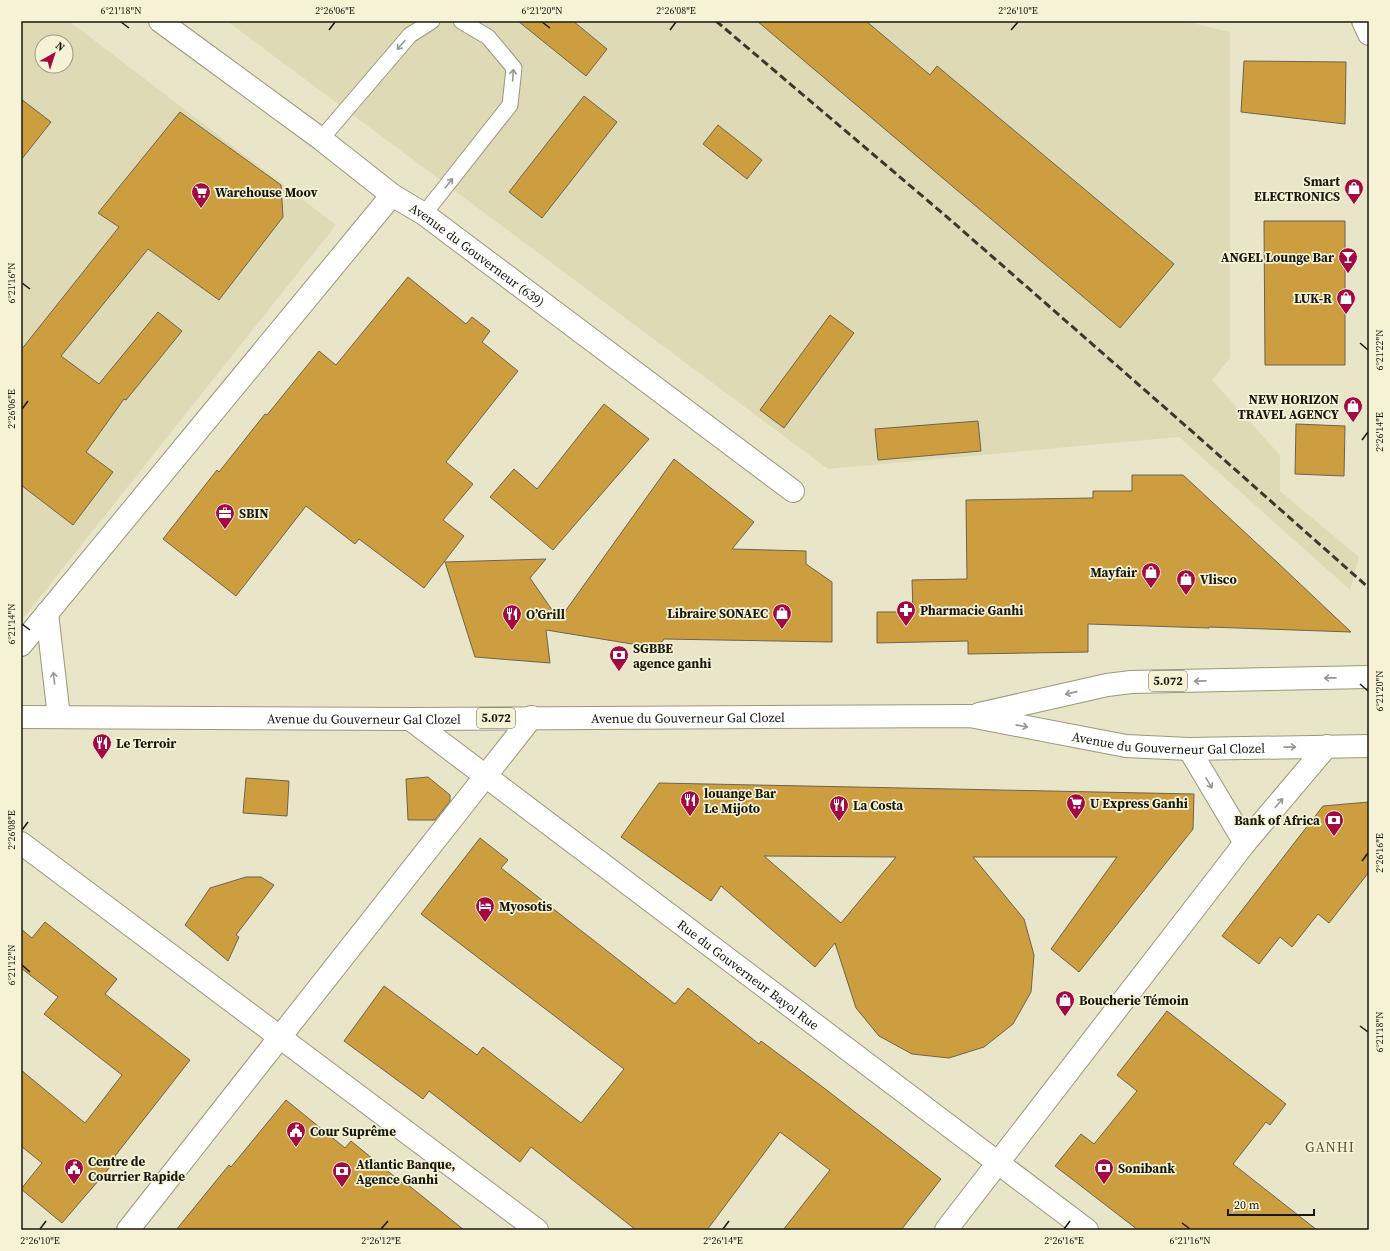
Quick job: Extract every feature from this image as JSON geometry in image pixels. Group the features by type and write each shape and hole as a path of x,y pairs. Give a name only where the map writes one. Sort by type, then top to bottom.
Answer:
{"street":[{"name":"Avenue du Gouverneur (639)","path":"160,21 321,139 392,195 424,214 793,491"},
{"path":"1363,21 1369,34"},
{"path":"21,645 392,195"},
{"path":"47,612 58,717"},
{"name":"Avenue du Gouverneur Gal Clozel","path":"970,716 1107,685 1131,682 1369,677"},
{"name":"Avenue du Gouverneur Gal Clozel","path":"21,717 410,719 532,717 970,716 1126,746 1189,749 1369,746"},
{"path":"128,1230 532,717"},
{"name":"Rue du Gouverneur Bayol Rue","path":"410,719 1087,1230"},
{"path":"946,1230 1245,843 1327,746"},
{"path":"1189,749 1245,843"},
{"path":"21,843 538,1230"}],"lane":[{"path":"321,139 410,35 432,21"},
{"path":"424,214 510,105 514,68 488,37 461,21"}],"shaded area":[{"path":"21,21 69,21 336,225 21,621"},
{"path":"227,21 1184,21 1230,32 1230,358 1212,380 1280,455 1280,491 1359,557 1350,590 1179,437 828,469"}],"building":[{"path":"518,21 573,21 607,49 586,76"},
{"path":"757,21 866,21 930,75 937,66 1174,264 1120,328"},
{"path":"1244,61 1346,62 1345,124 1241,112"},
{"path":"584,96 617,122 542,218 509,192"},
{"path":"21,99 51,122 21,160"},
{"path":"180,112 281,185 283,217 219,300 148,249 61,356 99,384 158,312 182,331 126,400 124,399 86,452 113,472 73,525 21,485 21,350 119,227 98,213"},
{"path":"718,125 762,160 747,179 703,144"},
{"path":"1264,221 1345,221 1345,365 1265,365"},
{"path":"408,277 466,324 472,317 490,331 482,342 518,371 446,462 473,484 443,520 464,536 424,588 359,539 355,544 306,506 236,596 163,539 217,470 219,472 265,414 267,415 319,351 336,365"},
{"path":"830,315 854,333 784,428 760,410"},
{"path":"604,404 649,439 553,550 490,497 514,469 537,489"},
{"path":"978,421 981,451 878,460 875,429"},
{"path":"1296,424 1345,426 1344,476 1295,474"},
{"path":"674,459 754,522 732,549 806,551 806,564 832,582 832,642 664,639 657,648 546,630 550,663 475,657 445,562 546,559 530,578 559,620"},
{"path":"1132,475 1183,475 1351,632 1088,624 1088,652 968,654 968,641 877,643 877,612 913,612 912,580 967,579 966,500 1093,498 1093,491 1132,491"},
{"path":"428,777 450,795 450,801 435,820 408,820 406,779"},
{"path":"246,778 289,781 287,816 243,813"},
{"path":"659,783 1194,794 1193,829 1079,972 1051,949 1117,857 973,857 1024,919 1034,955 1031,992 1013,1024 984,1047 949,1058 912,1054 879,1036 856,1008 835,943 815,967 721,886 711,901 621,837","holes":["764,856 896,857 841,923"]},
{"path":"1369,802 1369,872 1329,923 1318,914 1292,947 1280,937 1259,964 1222,936 1323,806"},
{"path":"480,838 508,860 501,868 675,1004 688,988 759,1044 761,1041 824,1088 941,1179 901,1230 783,1230 830,1170 780,1132 707,1230 636,1230 531,1147 520,1162 429,1091 423,1099 344,1041 384,986 477,1055 483,1047 581,1123 624,1069 421,914"},
{"path":"246,877 261,877 274,885 236,935 239,937 228,961 185,925 210,888"},
{"path":"45,922 117,979 105,994 190,1060 115,1156 117,1159 62,1223 21,1189 42,1163 21,1146 21,1070 85,1123 122,1075 44,1014 58,997 21,968 21,929 32,938"},
{"path":"1167,1011 1286,1104 1270,1125 1266,1122 1233,1164 1317,1230 1138,1230 1055,1166 1081,1134 1094,1144 1137,1091 1117,1075"},
{"path":"286,1100 345,1148 351,1141 406,1186 407,1184 464,1230 176,1230 229,1165 231,1167"}],"railway":[{"path":"716,21 947,217 1369,588"}],"place":[{"name":"Smart ELECTRONICS","path":"1354,205"},
{"name":"Warehouse Moov","path":"201,209"},
{"name":"ANGEL Lounge Bar","path":"1348,274"},
{"name":"LUK-R","path":"1346,315"},
{"name":"NEW HORIZON TRAVEL AGENCY","path":"1353,423"},
{"name":"SBIN","path":"225,530"},
{"name":"Mayfair","path":"1151,589"},
{"name":"Vlisco","path":"1186,596"},
{"name":"Pharmacie Ganhi","path":"906,627"},
{"name":"Libraire SONAEC","path":"782,630"},
{"name":"O’Grill","path":"512,631"},
{"name":"SGBBE agence ganhi","path":"619,672"},
{"name":"Le Terroir","path":"102,760"},
{"name":"louange Bar Le Mijoto","path":"690,817"},
{"name":"U Express Ganhi","path":"1076,820"},
{"name":"La Costa","path":"839,822"},
{"name":"Bank of Africa","path":"1334,837"},
{"name":"Myosotis","path":"485,923"},
{"name":"Boucherie Témoin","path":"1065,1017"},
{"name":"Cour Suprême","path":"296,1148"},
{"name":"Centre de Courrier Rapide","path":"74,1185"},
{"name":"Sonibank","path":"1104,1185"},
{"name":"Atlantic Banque, Agence Ganhi","path":"342,1188"}],"district":[{"name":"GANHI","path":"1330,1147"}]}
